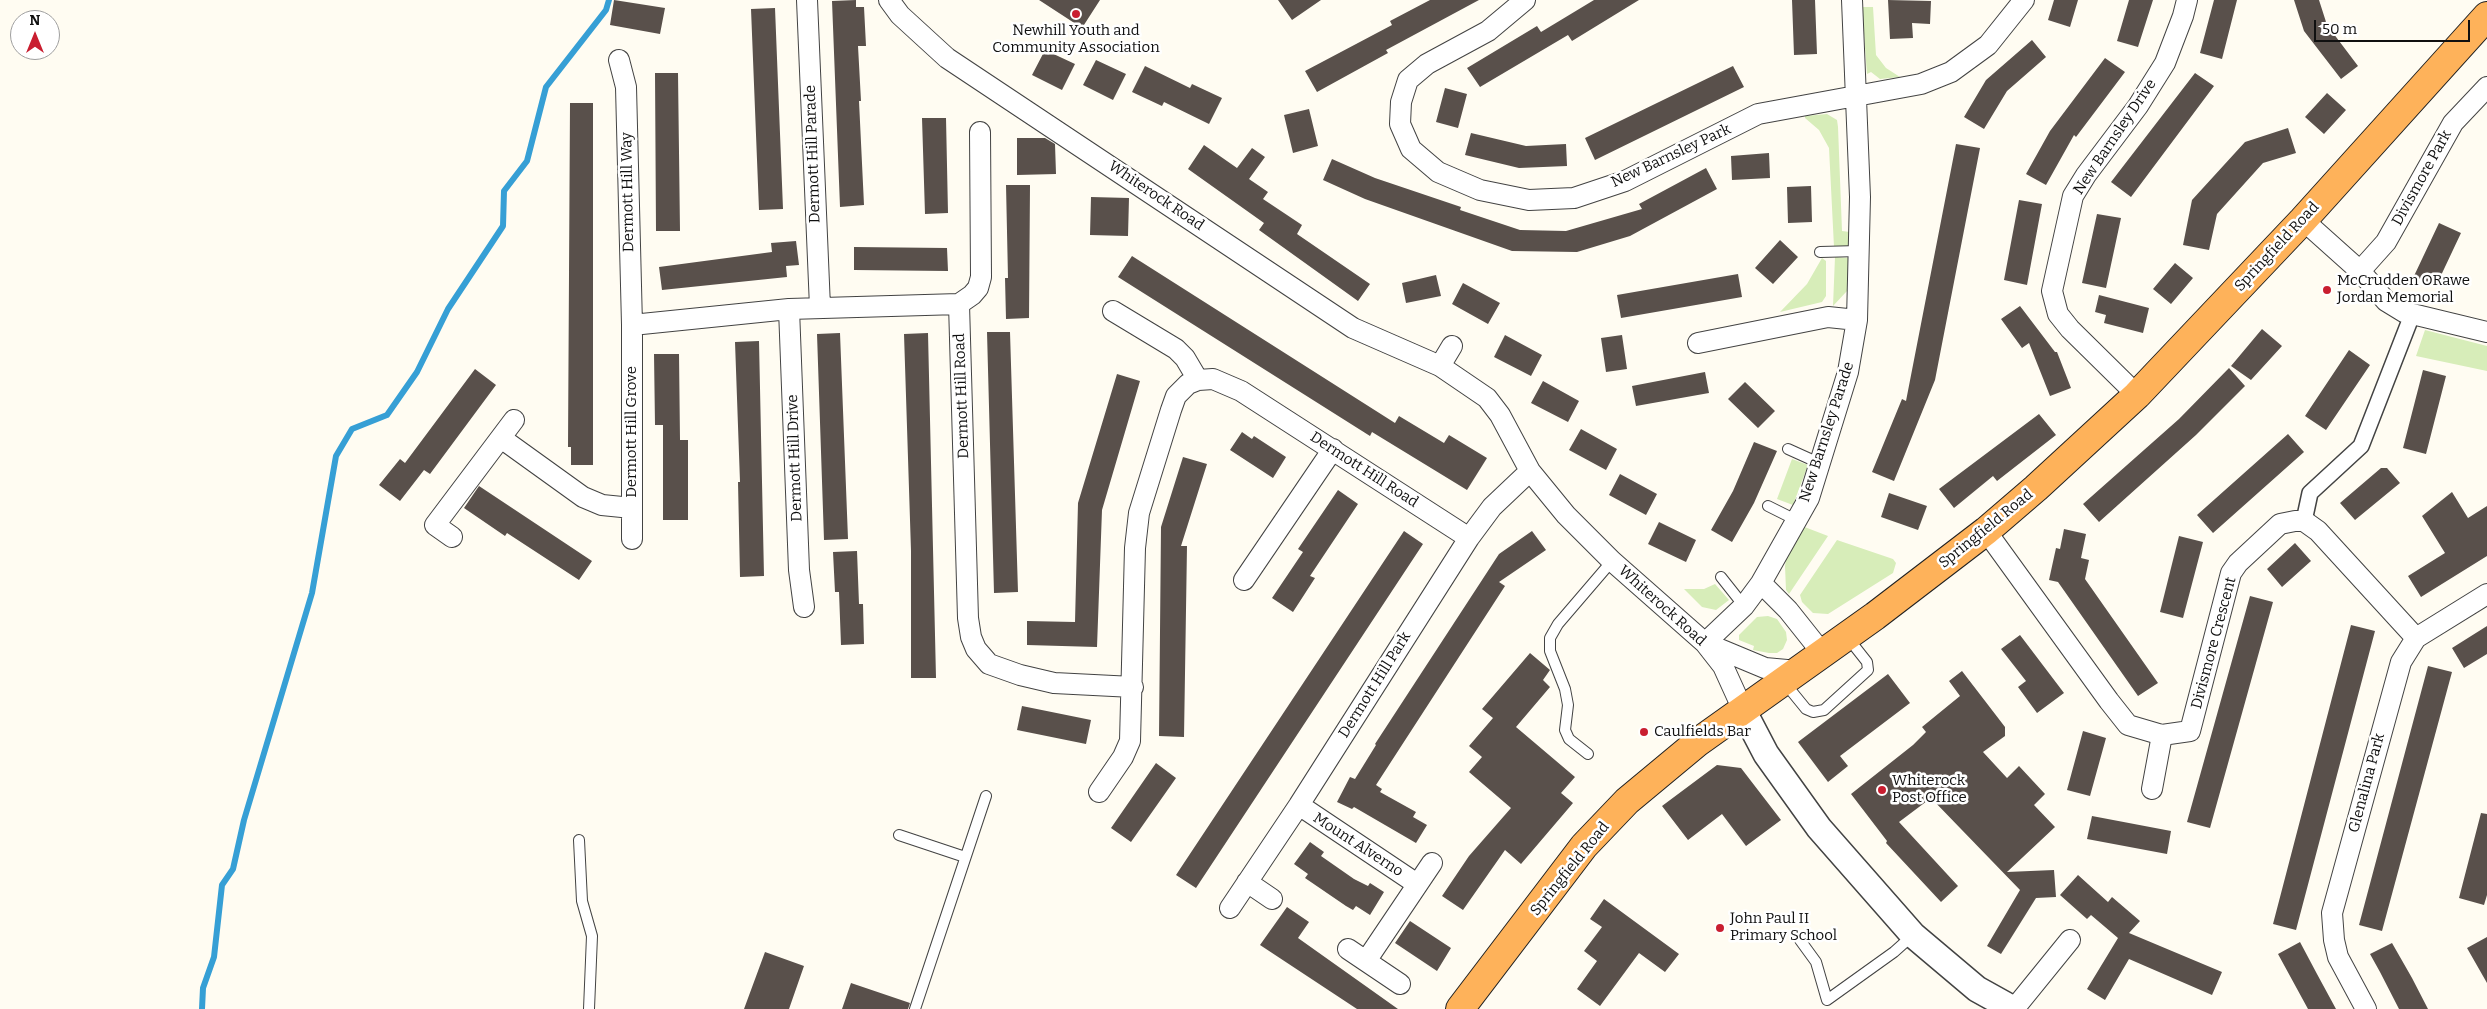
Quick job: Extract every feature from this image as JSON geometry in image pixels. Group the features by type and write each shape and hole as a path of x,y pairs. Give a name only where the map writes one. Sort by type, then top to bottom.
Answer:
{"highway":[{"name":"Springfield Road","path":"1460,1009 1584,846 1627,801 1698,742 1847,637 1986,531 2137,395 2303,220 2487,16"}],"street":[{"name":"Dermott Hill Parade","path":"807,0 820,307"},
{"name":"Whiterock Road","path":"889,0 900,14 947,58 1345,323 1440,366 1487,398 1500,415 1530,471 1566,515 1612,561 1705,643 1723,666 1766,754 1819,828 1914,935 1977,989 2014,1009"},
{"name":"New Barnsley Parade","path":"1705,643 1744,606 1761,583 1808,498 1848,372 1857,320 1860,197 1852,0"},
{"name":"New Barnsley Park","path":"1522,3 1488,31 1421,70 1408,80 1400,102 1400,124 1411,149 1438,172 1480,190 1529,200 1574,198 1625,181 1758,114 1803,104 1856,97 1921,84 1951,72 1988,45 2024,0"},
{"name":"New Barnsley Drive","path":"2137,395 2070,330 2058,314 2052,291 2073,196 2086,175 2138,106 2165,63 2187,0"},
{"name":"Dermott Hill Way","path":"619,60 626,87 632,325"},
{"name":"Divismore Park","path":"2360,271 2386,242 2453,123 2487,87"},
{"path":"632,325 820,307 960,304 972,296 978,288 981,277 980,132"},
{"path":"2303,220 2360,271 2386,301 2412,314 2487,332"},
{"name":"Dermott Hill Road","path":"960,304 968,618 971,637 976,649 989,664 1020,674 1054,682 1133,687"},
{"name":"Dermott Hill Drive","path":"789,309 799,570 804,607"},
{"path":"1100,792 1128,749 1133,687 1136,548 1139,513 1176,396 1183,388 1198,380 1185,358 1176,349 1113,311"},
{"path":"2412,314 2361,446 2310,493 2304,521 2318,531 2416,638"},
{"path":"1698,343 1828,317 1857,320"},
{"name":"Dermott Hill Grove","path":"632,325 632,539"},
{"path":"1440,366 1452,346"},
{"name":"Dermott Hill Road","path":"1198,380 1213,379 1234,388 1469,538"},
{"path":"452,536 435,525 514,420"},
{"path":"501,438 583,497 602,505 632,508"},
{"path":"1244,580 1333,450"},
{"name":"Dermott Hill Park","path":"1230,908 1299,805 1469,538 1492,507 1530,471"},
{"name":"Divismore Crescent","path":"1986,531 2109,701 2128,724 2162,735 2190,731 2232,573 2238,562 2280,524 2304,521"},
{"path":"1761,583 1788,610 1823,654"},
{"name":"Glenalina Park","path":"2366,1009 2338,957 2334,940 2332,913 2402,662 2416,638 2487,594"},
{"path":"1705,643 1791,677"},
{"path":"2152,789 2162,735"},
{"name":"Mount Alverno","path":"1299,805 1418,884"},
{"name":"Mount Alverno","path":"1366,961 1432,862"},
{"path":"1248,882 1272,899"},
{"path":"2014,1009 2070,940"},
{"path":"1348,949 1400,984"}],"lane":[{"path":"1820,252 1859,251"},
{"path":"1788,450 1819,463"},
{"path":"1768,506 1796,520"},
{"path":"1588,754 1569,739 1565,730 1568,705 1565,689 1550,651 1550,638 1558,624 1612,561"},
{"path":"1721,577 1744,606"},
{"path":"1791,677 1806,709 1813,712 1824,710 1868,670 1866,662 1847,637"},
{"path":"915,1009 986,796"},
{"path":"899,835 965,857"},
{"path":"580,840 582,901 592,936 589,1009"},
{"path":"1800,940 1816,962 1827,1000 1894,952 1914,935"}],"green space":[{"path":"1862,7 1873,7 1876,55 1886,68 1900,77 1880,79 1871,72 1867,74"},
{"path":"1827,114 1837,120 1842,231 1850,232 1850,246 1834,247 1829,148 1819,130 1805,118 1805,116"},
{"path":"1835,257 1850,258 1847,291 1833,306"},
{"path":"1822,258 1826,261 1826,296 1822,302 1780,312 1807,284"},
{"path":"2425,330 2487,346 2487,371 2416,356"},
{"path":"1792,459 1808,465 1793,505 1777,499"},
{"path":"1802,526 1828,536 1789,594 1786,590 1785,566 1787,554"},
{"path":"1837,540 1893,559 1896,563 1893,573 1828,614 1813,613 1802,602 1800,595"},
{"path":"1715,584 1729,600 1716,610 1702,607 1684,589 1704,589"},
{"path":"1768,616 1777,619 1786,632 1787,640 1783,649 1777,653 1753,650 1754,646 1739,640 1739,635 1757,617"}],"building":[{"path":"614,0 665,8 660,34 610,25"},
{"path":"856,0 856,7 864,7 866,46 858,46 864,205 840,207 832,1"},
{"name":"Newhill Youth and Community Association","path":"1039,0 1100,0 1082,28"},
{"path":"1278,0 1321,0 1292,20"},
{"path":"1430,0 1479,0 1386,50 1388,53 1317,92 1305,71 1392,25 1390,21"},
{"path":"1594,0 1639,0 1572,41 1568,35 1480,87 1467,68 1537,26 1541,32"},
{"path":"1792,0 1815,0 1817,54 1794,55"},
{"path":"1888,0 1931,1 1930,24 1912,23 1913,38 1890,39"},
{"path":"2054,0 2078,0 2070,27 2048,20"},
{"path":"2129,0 2153,0 2138,47 2117,41"},
{"path":"2214,0 2237,0 2222,59 2200,53"},
{"path":"2294,0 2319,0 2327,25 2358,66 2341,79 2304,31"},
{"path":"775,8 783,209 759,210 751,9"},
{"path":"2032,40 2046,57 2007,91 1984,129 1964,117 1986,80"},
{"path":"1045,50 1075,64 1062,90 1032,75"},
{"path":"2105,58 2125,72 2076,137 2074,135 2046,185 2026,174 2050,131"},
{"path":"1096,60 1126,74 1113,100 1083,85"},
{"path":"1145,66 1190,88 1192,84 1222,98 1209,124 1164,102 1162,106 1132,92"},
{"path":"1733,66 1744,87 1595,160 1585,138"},
{"path":"655,73 678,73 680,231 656,231"},
{"path":"2195,73 2214,86 2131,197 2111,182"},
{"path":"1445,88 1467,94 1458,128 1436,122"},
{"path":"2327,93 2346,110 2324,134 2305,117"},
{"path":"570,103 593,103 593,465 571,465 571,447 568,447"},
{"path":"1309,109 1318,146 1293,153 1284,115"},
{"path":"922,118 946,118 948,213 925,214"},
{"path":"2288,128 2296,153 2263,163 2217,214 2209,250 2183,245 2192,200 2245,142"},
{"path":"1471,133 1526,146 1566,144 1567,166 1519,168 1465,155"},
{"path":"1017,138 1045,138 1055,144 1056,174 1017,175"},
{"path":"1956,144 1980,148 1935,380 1894,481 1872,472 1902,399 1906,401"},
{"path":"1204,145 1237,168 1252,148 1265,157 1249,179 1268,192 1263,199 1302,225 1297,234 1370,284 1358,301 1259,230 1264,223 1188,169"},
{"path":"1769,153 1770,178 1732,180 1731,156"},
{"path":"1332,159 1375,178 1461,207 1460,210 1520,230 1566,231 1642,209 1639,204 1706,168 1717,189 1630,236 1577,252 1512,251 1365,199 1323,180"},
{"path":"1006,185 1030,185 1029,318 1006,319 1005,278 1008,278"},
{"path":"1811,186 1812,222 1788,223 1787,187"},
{"path":"1091,197 1129,198 1128,236 1090,235"},
{"path":"2019,200 2042,204 2027,285 2004,280"},
{"path":"2097,214 2121,218 2106,288 2082,283"},
{"path":"2439,223 2461,233 2436,286 2414,276"},
{"path":"1780,240 1798,257 1773,284 1755,268"},
{"path":"796,241 799,265 786,266 787,277 662,290 659,267 772,252 771,243"},
{"path":"854,247 947,248 948,271 854,270"},
{"path":"1132,256 1395,423 1399,416 1444,443 1449,435 1487,458 1467,490 1372,432 1370,436 1118,277"},
{"path":"2175,263 2193,278 2171,304 2153,289"},
{"path":"1738,274 1742,297 1621,318 1617,295"},
{"path":"1436,275 1441,296 1406,303 1402,283"},
{"path":"1463,283 1500,303 1488,324 1452,304"},
{"path":"2099,295 2149,308 2143,333 2104,323 2106,315 2095,312"},
{"path":"2020,306 2055,352 2057,352 2071,388 2050,396 2029,343 2022,348 2001,319"},
{"path":"2262,329 2282,346 2251,380 2231,366"},
{"path":"987,332 1010,332 1018,592 994,593"},
{"path":"840,333 848,539 824,540 817,334"},
{"path":"928,333 936,678 911,678 911,551 904,334"},
{"path":"1505,335 1542,355 1531,376 1494,357"},
{"path":"1622,335 1627,369 1606,372 1601,338"},
{"path":"759,341 764,576 740,577 738,482 740,482 735,342"},
{"path":"2349,350 2370,365 2326,430 2305,416"},
{"path":"654,354 679,354 680,440 688,440 688,520 663,520 663,425 655,425"},
{"path":"2229,368 2245,386 2196,435 2099,522 2083,504 2179,419"},
{"path":"475,369 496,385 430,474 424,470 400,501 379,485 400,459 405,463"},
{"path":"2423,370 2446,376 2426,454 2403,448"},
{"path":"1705,372 1709,393 1636,406 1632,386"},
{"path":"1117,374 1140,381 1102,510 1097,647 1027,645 1027,621 1075,622 1078,503"},
{"path":"1543,381 1579,401 1568,422 1531,403"},
{"path":"1745,382 1775,411 1758,428 1728,399"},
{"path":"2039,414 2056,435 1997,481 1993,476 1954,508 1939,489"},
{"path":"1581,429 1617,449 1606,470 1569,450"},
{"path":"1242,432 1252,439 1254,436 1286,457 1273,478 1230,450"},
{"path":"2288,434 2304,452 2213,533 2197,515"},
{"path":"1754,442 1777,451 1754,503 1732,542 1711,530 1733,491"},
{"path":"1183,457 1207,464 1181,546 1187,546 1184,737 1159,736 1161,527"},
{"path":"2381,468 2387,468 2400,483 2355,520 2340,503"},
{"path":"1620,474 1657,494 1646,515 1609,495"},
{"path":"479,486 592,561 579,580 507,533 505,536 464,508"},
{"path":"1338,490 1358,504 1310,576 1315,578 1293,612 1272,598 1303,552 1298,549"},
{"path":"2452,492 2468,518 2487,506 2487,556 2421,597 2408,576 2445,553 2422,516"},
{"path":"1889,493 1927,506 1918,530 1881,517"},
{"path":"1659,522 1696,540 1686,562 1648,544"},
{"path":"2064,529 2086,534 2081,558 2089,560 2085,579 2158,683 2138,696 2058,582 2049,580 2056,548 2060,549"},
{"path":"1404,531 1423,544 1196,888 1176,875"},
{"path":"1532,531 1546,550 1499,582 1505,586 1376,785 1382,789 1380,792 1416,812 1413,817 1427,825 1416,843 1354,807 1352,809 1337,802 1350,777 1355,779 1375,744 1499,554"},
{"path":"2179,536 2203,542 2183,618 2160,612"},
{"path":"2295,543 2311,561 2282,587 2267,569"},
{"path":"857,551 859,604 863,604 864,644 841,645 839,592 835,592 833,552"},
{"path":"2250,596 2273,602 2210,828 2187,822"},
{"path":"2351,625 2375,631 2296,930 2273,924"},
{"path":"2487,626 2487,654 2464,668 2452,648"},
{"path":"2020,635 2064,693 2037,713 2018,687 2026,681 2001,649"},
{"path":"1530,653 1550,670 1543,680 1550,687 1516,727 1575,777 1561,793 1573,803 1521,864 1505,850 1463,910 1442,896 1469,856 1511,808 1469,772 1482,757 1469,746 1493,718 1482,709"},
{"path":"2428,666 2452,672 2382,931 2359,925"},
{"path":"1962,671 2005,727 2005,736 1983,752 2007,778 2019,766 2045,794 2034,805 2055,827 2007,872 2054,870 2056,897 2036,898 2001,954 1987,946 2020,890 1931,798 1899,822 1958,886 1941,902 1886,843 1887,841 1851,794 1913,745 1926,732 1922,727 1960,696 1949,681"},
{"path":"1888,674 1910,703 1840,756 1848,766 1828,782 1798,742"},
{"path":"1022,706 1091,720 1086,744 1017,730"},
{"path":"2083,731 2106,738 2090,796 2067,790"},
{"path":"1156,763 1176,778 1131,842 1111,828"},
{"path":"1717,765 1741,768 1781,820 1746,846 1722,814 1688,840 1662,806"},
{"path":"2481,813 2487,814 2487,895 2484,905 2459,898"},
{"path":"2092,816 2171,831 2167,854 2087,839"},
{"path":"1310,842 1324,852 1321,856 1354,879 1368,886 1370,883 1384,892 1370,915 1356,906 1353,910 1305,878 1308,874 1294,864"},
{"path":"2078,875 2108,902 2112,897 2140,921 2129,933 2222,972 2212,995 2129,959 2105,1000 2087,989 2118,938 2091,915 2087,919 2060,895"},
{"path":"1604,899 1679,954 1665,972 1639,953 1600,1006 1577,989 1597,961 1584,951 1602,927 1590,919"},
{"path":"1287,907 1309,922 1298,938 1398,1009 1357,1009 1260,945"},
{"path":"1410,921 1451,948 1437,971 1395,943"},
{"path":"2487,937 2487,983 2467,948"},
{"path":"2300,942 2336,1009 2308,1009 2278,954"},
{"path":"2392,943 2428,1009 2399,1009 2370,954"},
{"path":"765,952 804,966 789,1009 744,1009"},
{"path":"851,983 910,1003 908,1009 842,1009"}],"waterway":[{"path":"202,1009 203,988 214,957 222,885 233,869 244,820 312,593 336,456 352,429 387,415 417,372 448,309 503,226 504,191 527,161 546,87 606,10 609,0"}],"place":[{"name":"Newhill Youth and Community Association","path":"1076,14"},
{"name":"McCrudden ORawe Jordan Memorial","path":"2327,290"},
{"name":"Caulfields Bar","path":"1644,732"},
{"name":"Whiterock Post Office","path":"1882,790"},
{"name":"John Paul II Primary School","path":"1720,928"}]}
